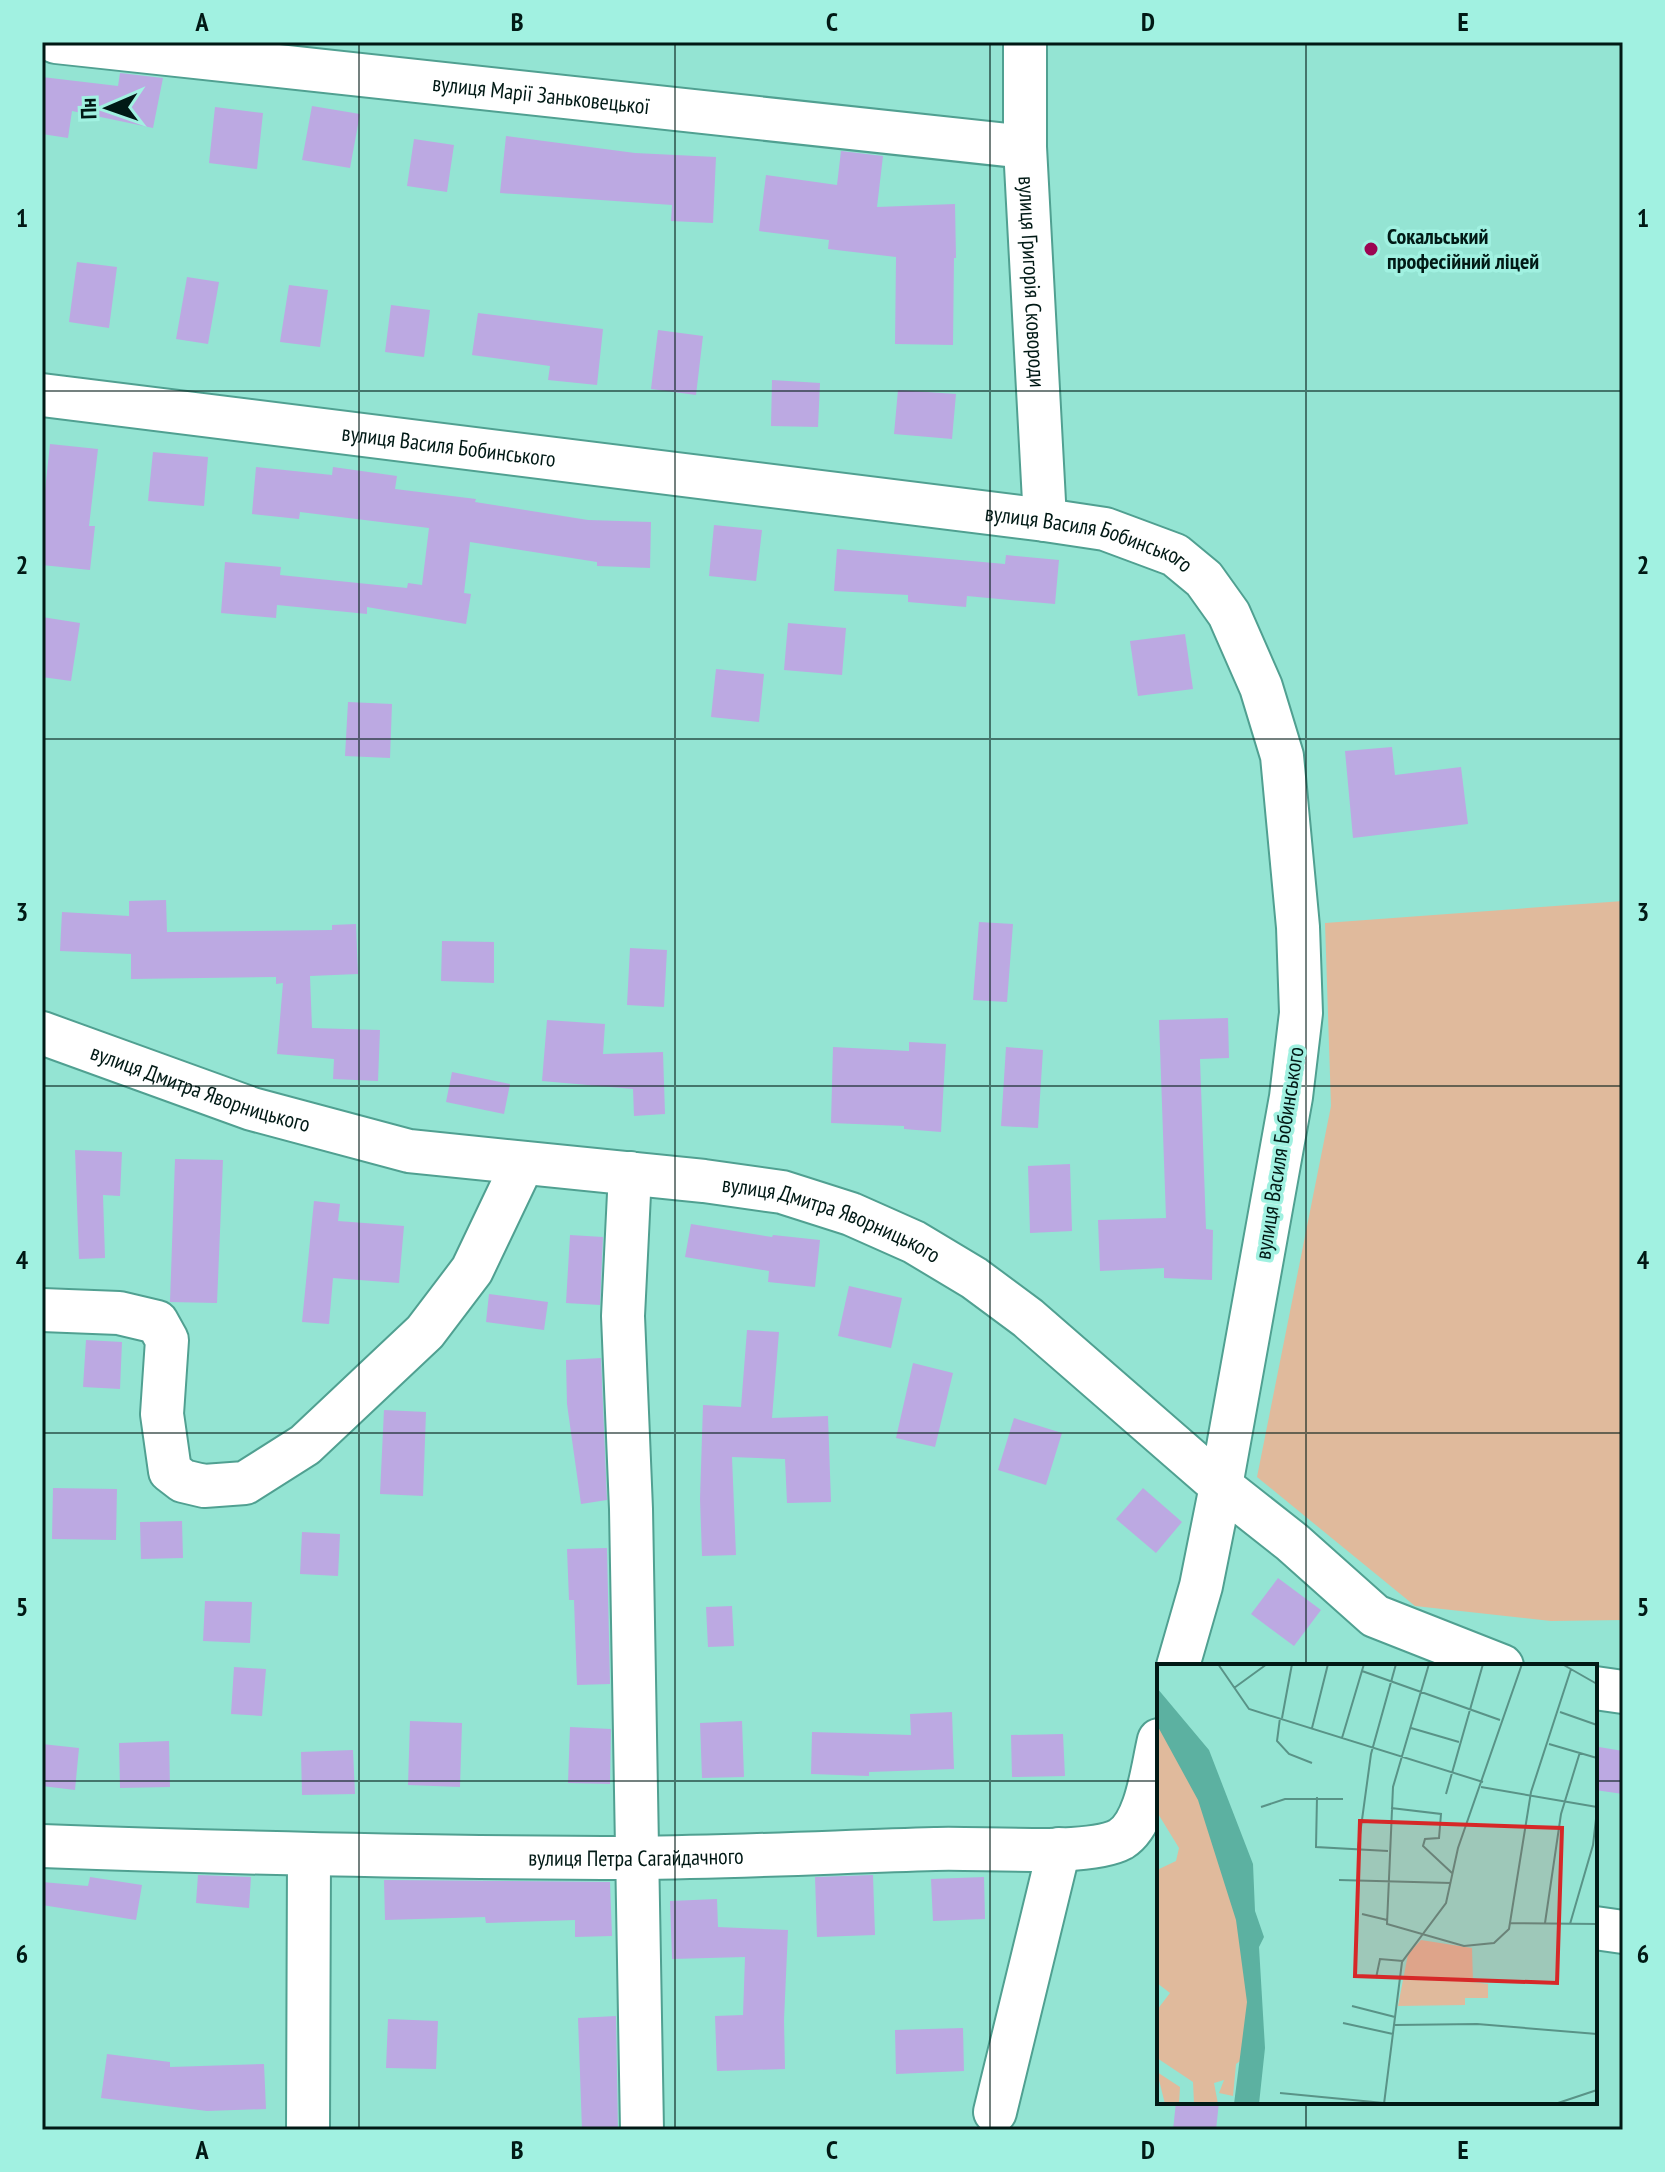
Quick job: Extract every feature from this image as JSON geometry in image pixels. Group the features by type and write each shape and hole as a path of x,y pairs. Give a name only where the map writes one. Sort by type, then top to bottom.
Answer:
{"street":[{"name":"вулиця Марії Заньковецької","path":"56,42 1025,147"},
{"name":"вулиця Григорія Сковороди","path":"1025,42 1025,147 1045,520"},
{"name":"вулиця Василя Бобинського","path":"42,395 1105,529 1175,555 1204,579 1229,614 1255,672 1282,756 1298,927 1301,1013 1291,1097 1221,1486"},
{"name":"вулиця Дмитра Яворницького","path":"42,1033 252,1109 409,1151 782,1192 851,1214 914,1242 974,1278 1028,1318 1375,1616 1491,1664"},
{"path":"42,1310 119,1313 157,1322 167,1340 162,1414 170,1471 183,1481 204,1486 245,1483 305,1445 425,1332 472,1270 523,1163"},
{"path":"630,1173 623,1316 631,1525 642,2130"},
{"path":"1179,1664 1201,1586 1221,1486"},
{"path":"1597,1688 1623,1692"},
{"name":"вулиця Петра Сагайдачного","path":"42,1846 309,1856 636,1858 1100,1846 1119,1840 1130,1832 1141,1813 1157,1748"},
{"path":"995,2112 1059,1849"},
{"path":"308,2130 309,1856"},
{"path":"1597,1928 1623,1932"}],"shaded area":[{"path":"1623,901 1623,1620 1551,1621 1415,1606 1257,1477 1331,1106 1325,923"}],"building":[{"path":"120,73 163,78 153,128 72,111 68,138 42,134 42,77 118,86"},
{"path":"312,106 360,114 350,168 302,160"},
{"path":"215,107 263,113 257,169 209,163"},
{"path":"506,136 635,153 716,157 713,223 671,221 672,205 500,193"},
{"path":"414,139 454,145 447,192 407,186"},
{"path":"841,151 883,156 877,207 955,204 953,345 895,344 896,257 828,249 829,240 759,231 766,175 837,185"},
{"path":"77,262 117,267 109,328 69,322"},
{"path":"187,277 219,282 208,344 176,339"},
{"path":"289,285 328,290 320,347 280,342"},
{"path":"391,305 430,310 424,357 385,352"},
{"path":"478,313 603,329 597,385 548,380 550,366 472,355"},
{"path":"658,330 703,336 696,395 651,389"},
{"path":"772,380 820,383 818,427 771,426"},
{"path":"898,390 956,394 952,439 894,434"},
{"path":"50,444 98,449 89,526 95,526 90,570 42,565 42,518"},
{"path":"153,452 208,457 204,506 148,501"},
{"path":"256,467 332,475 333,467 397,476 395,489 476,499 475,502 588,520 651,522 650,568 597,566 597,562 470,542 464,593 471,594 466,624 367,607 367,614 277,605 276,618 221,613 225,562 281,567 280,575 407,588 408,583 422,585 429,528 300,512 299,519 252,514"},
{"path":"714,525 762,530 756,581 709,576"},
{"path":"837,549 1005,564 1006,555 1059,560 1055,604 967,596 966,607 908,602 908,595 834,591"},
{"path":"42,617 80,623 71,681 42,677"},
{"path":"788,623 846,628 842,675 784,670"},
{"path":"1185,634 1193,689 1138,696 1130,641"},
{"path":"716,669 764,674 759,722 711,717"},
{"path":"348,702 392,704 390,758 345,756"},
{"path":"1392,747 1395,775 1461,767 1468,824 1353,838 1345,751"},
{"path":"166,900 167,932 332,930 332,925 356,924 358,974 310,976 312,1028 380,1030 378,1081 333,1079 334,1059 277,1054 283,983 276,984 276,977 131,979 131,954 60,951 62,912 129,916 129,901"},
{"path":"979,922 1013,924 1007,1002 973,1000"},
{"path":"442,941 494,942 494,983 441,981"},
{"path":"630,948 667,950 664,1007 627,1005"},
{"path":"1228,1018 1229,1058 1200,1059 1206,1229 1213,1230 1212,1280 1164,1278 1164,1268 1100,1271 1098,1220 1166,1218 1159,1020"},
{"path":"547,1020 605,1024 603,1054 663,1052 665,1114 634,1116 633,1089 542,1081"},
{"path":"909,1042 946,1044 941,1132 904,1129 904,1126 831,1123 833,1047 909,1051"},
{"path":"1006,1047 1043,1050 1038,1128 1001,1126"},
{"path":"452,1072 510,1084 504,1114 446,1102"},
{"path":"75,1150 122,1152 120,1196 103,1195 105,1258 79,1259"},
{"path":"175,1159 223,1160 217,1303 170,1302"},
{"path":"1070,1164 1072,1231 1030,1233 1028,1166"},
{"path":"314,1201 340,1204 338,1221 404,1226 399,1283 333,1278 329,1324 302,1322"},
{"path":"691,1224 772,1237 820,1240 815,1287 768,1282 769,1271 685,1257"},
{"path":"570,1235 603,1237 600,1305 566,1303"},
{"path":"849,1286 902,1298 891,1348 838,1336"},
{"path":"489,1294 548,1302 544,1330 486,1322"},
{"path":"747,1330 779,1332 772,1418 828,1416 831,1502 787,1503 785,1459 732,1457 736,1555 702,1556 703,1405 741,1407"},
{"path":"86,1340 122,1342 120,1389 83,1387"},
{"path":"601,1358 607,1500 581,1504 567,1404 566,1360"},
{"path":"913,1363 953,1373 935,1447 896,1438"},
{"path":"384,1410 426,1412 423,1496 380,1494"},
{"path":"1014,1418 1062,1433 1046,1485 998,1470"},
{"path":"53,1488 117,1489 116,1540 52,1539"},
{"path":"1143,1488 1182,1522 1156,1553 1116,1519"},
{"path":"182,1521 183,1558 141,1559 140,1522"},
{"path":"302,1532 340,1534 338,1576 300,1574"},
{"path":"607,1548 610,1684 577,1685 574,1600 569,1600 567,1549"},
{"path":"1278,1578 1321,1610 1294,1646 1251,1614"},
{"path":"205,1601 252,1602 250,1643 203,1641"},
{"path":"732,1606 734,1646 708,1647 706,1607"},
{"path":"234,1667 266,1669 262,1716 231,1714"},
{"path":"952,1712 954,1769 869,1772 869,1776 811,1774 812,1732 911,1735 910,1714"},
{"path":"410,1721 462,1723 460,1787 408,1785"},
{"path":"742,1721 744,1777 702,1778 700,1723"},
{"path":"570,1727 611,1729 610,1784 568,1783"},
{"path":"1063,1734 1065,1776 1012,1777 1011,1735"},
{"path":"169,1741 170,1787 120,1788 119,1743"},
{"path":"42,1744 79,1748 75,1790 42,1786"},
{"path":"1599,1747 1623,1751 1623,1794 1597,1790"},
{"path":"353,1750 355,1794 302,1795 301,1752"},
{"path":"198,1875 251,1877 249,1908 196,1903"},
{"path":"873,1875 875,1935 817,1937 815,1877"},
{"path":"90,1877 142,1885 136,1920 42,1905 42,1882 88,1886"},
{"path":"984,1877 985,1919 933,1921 931,1879"},
{"path":"384,1880 610,1882 612,1936 575,1937 575,1920 486,1923 485,1917 385,1920"},
{"path":"717,1899 718,1927 788,1930 785,2069 717,2071 715,2016 743,2015 745,1957 672,1959 670,1901"},
{"path":"616,2016 618,2130 582,2130 578,2018"},
{"path":"388,2019 438,2021 436,2069 386,2068"},
{"path":"963,2028 964,2071 896,2074 895,2030"},
{"path":"107,2054 170,2062 170,2067 264,2064 266,2109 207,2111 101,2098"},
{"path":"1176,2104 1219,2104 1216,2130 1173,2130"}],"place":[{"name":"Сокальський професійний ліцей","path":"1371,249"}]}
